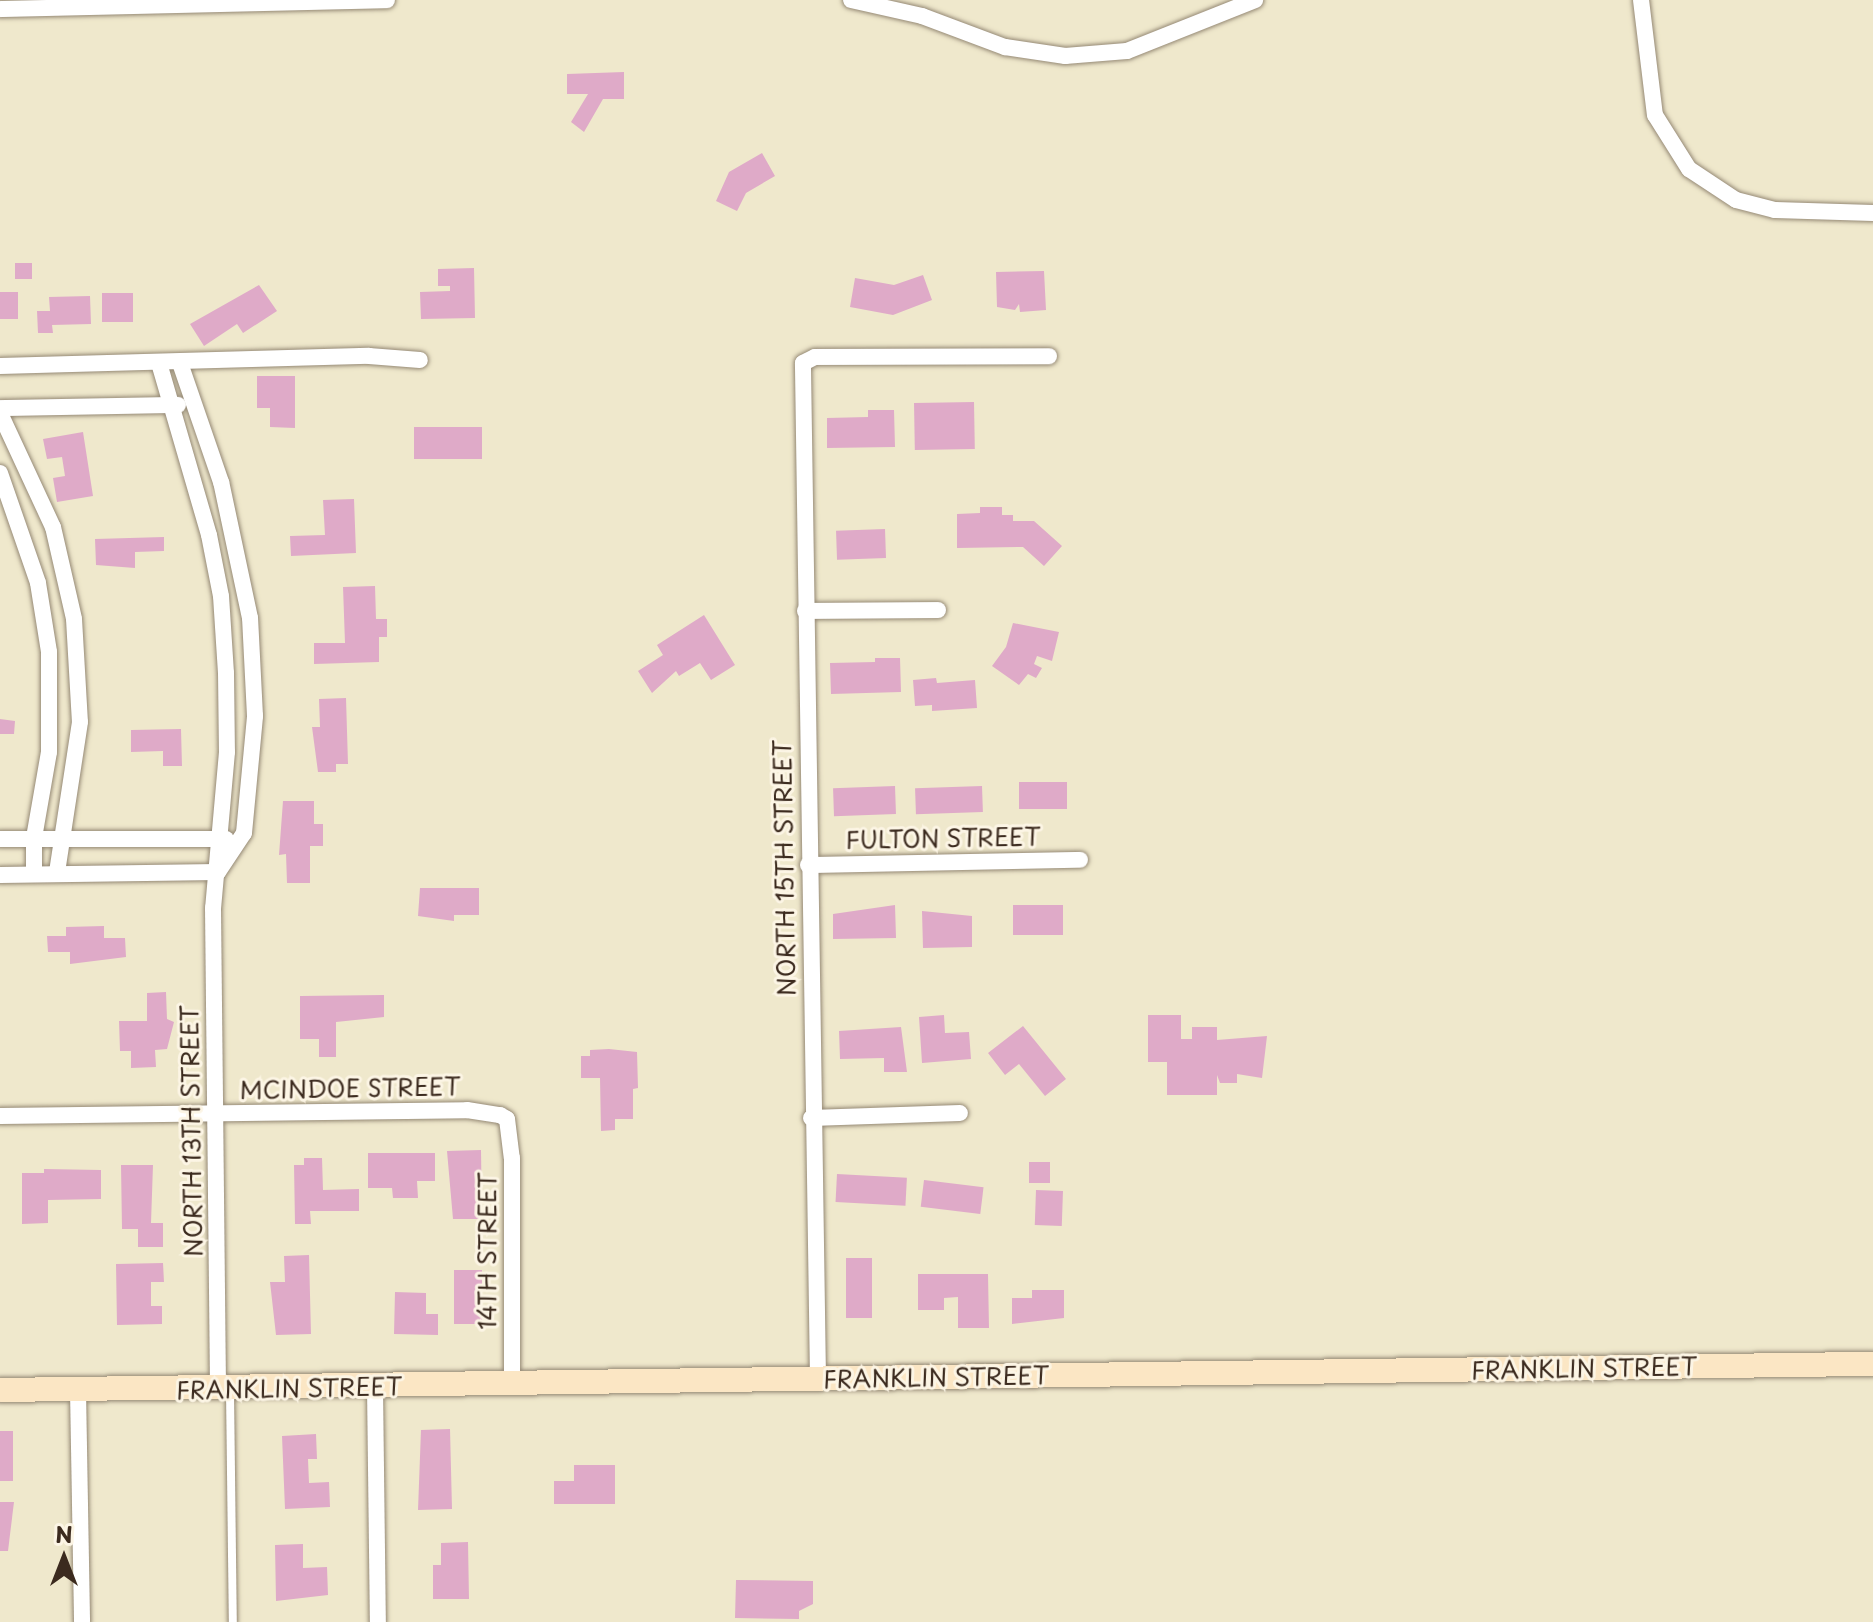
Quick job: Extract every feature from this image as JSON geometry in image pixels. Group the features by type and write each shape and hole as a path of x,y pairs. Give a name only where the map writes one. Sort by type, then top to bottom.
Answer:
{"street":[{"path":"0,9 387,0"},
{"path":"851,0 922,16 1005,47 1065,56 1127,51 1255,0"},
{"path":"1641,0 1655,115 1667,139 1689,169 1712,186 1761,206 1873,213"},
{"path":"0,366 369,356 420,360"},
{"name":"NORTH 15TH STREET","path":"818,1379 811,1118 803,363 810,360 1049,356"},
{"name":"NORTH 13TH STREET","path":"159,363 209,535 221,596 228,723 213,908 215,1114 224,1390"},
{"path":"0,875 218,872 239,843 254,770 250,618 221,482 180,363"},
{"path":"57,873 80,722 74,619 53,527 0,411 170,406 192,401"},
{"path":"0,473 31,555 49,652 49,752 34,838 34,874"},
{"path":"805,611 938,610"},
{"path":"0,839 217,838 239,843"},
{"name":"FULTON STREET","path":"808,865 1080,860"},
{"name":"MCINDOE STREET","path":"0,1116 467,1110 507,1119"},
{"path":"811,1118 960,1113"},
{"name":"14TH STREET","path":"507,1119 512,1383"},
{"name":"FRANKLIN STREET","path":"0,1390 224,1390 512,1383 1873,1364"},
{"path":"375,1387 378,1622"},
{"path":"78,1390 82,1622"}],"lane":[{"path":"224,1390 233,1622"}],"building":[{"path":"624,72 624,99 603,99 584,132 571,122 588,94 567,94 567,74"},
{"path":"762,153 775,176 746,193 737,211 716,201 729,172"},
{"path":"15,263 32,263 32,279 15,279"},
{"path":"474,268 475,318 421,319 420,292 450,291 450,286 438,286 438,269"},
{"path":"1044,271 1046,310 1020,312 1019,304 1015,310 997,307 996,272"},
{"path":"923,275 932,300 893,315 850,307 855,278 894,285"},
{"path":"259,285 277,311 243,333 237,324 204,346 190,324"},
{"path":"0,292 18,292 18,319 0,319"},
{"path":"102,293 133,293 133,322 102,322"},
{"path":"90,296 91,324 52,325 53,333 38,333 37,311 50,311 49,297"},
{"path":"257,376 295,376 295,428 270,427 270,408 257,408"},
{"path":"974,402 975,449 915,450 914,403"},
{"path":"868,410 894,410 895,447 827,448 827,418 868,417"},
{"path":"414,427 482,427 482,459 414,459"},
{"path":"83,432 93,496 57,502 53,478 65,476 62,457 47,459 43,439"},
{"path":"354,499 356,553 291,556 290,536 325,535 323,500"},
{"path":"980,507 1002,507 1002,515 1013,515 1013,521 1034,521 1062,546 1044,566 1023,547 957,548 957,514 980,513"},
{"path":"885,529 886,558 837,560 836,531"},
{"path":"164,537 164,551 135,552 135,568 96,565 95,539"},
{"path":"375,586 376,619 387,619 387,637 379,637 379,662 314,664 314,643 345,643 343,587"},
{"path":"704,615 735,665 711,680 700,663 679,676 676,671 652,693 638,671 663,655 657,645"},
{"path":"1013,623 1059,632 1052,661 1037,656 1034,664 1042,668 1036,678 1028,674 1019,685 992,666 1006,647"},
{"path":"875,658 900,658 901,692 831,694 830,663 875,662"},
{"path":"936,678 937,683 975,680 977,708 932,711 932,705 915,706 913,680"},
{"path":"346,698 348,764 336,764 336,772 318,772 312,727 320,727 319,699"},
{"path":"0,719 15,721 14,734 0,734"},
{"path":"181,729 182,766 163,766 163,751 131,752 131,730"},
{"path":"1019,782 1067,782 1067,809 1019,809"},
{"path":"895,786 896,814 834,816 833,788"},
{"path":"982,786 983,812 916,814 915,788"},
{"path":"283,801 314,801 314,824 323,824 323,846 310,846 310,883 287,883 286,854 279,855"},
{"path":"420,888 479,888 479,915 454,915 454,921 418,916"},
{"path":"895,905 896,938 833,939 833,914"},
{"path":"1013,905 1063,905 1063,935 1013,935"},
{"path":"922,911 972,916 972,947 923,948"},
{"path":"104,926 104,938 125,938 126,957 70,964 70,952 48,952 47,936 66,936 66,927"},
{"path":"166,992 167,1019 174,1022 167,1049 155,1050 156,1067 131,1068 131,1051 120,1051 119,1021 147,1021 147,993"},
{"path":"384,995 384,1017 336,1022 336,1057 319,1057 319,1039 300,1039 300,996"},
{"path":"944,1015 945,1033 969,1032 971,1059 922,1063 919,1017"},
{"path":"1148,1015 1181,1015 1181,1039 1192,1039 1192,1027 1217,1027 1217,1040 1267,1036 1262,1078 1237,1074 1237,1083 1220,1083 1217,1075 1217,1095 1167,1095 1167,1062 1148,1062"},
{"path":"1023,1026 1066,1079 1045,1096 1019,1064 1005,1075 988,1053"},
{"path":"901,1027 907,1072 884,1072 884,1058 840,1059 839,1031"},
{"path":"590,1050 637,1052 638,1088 633,1089 633,1119 615,1119 615,1130 601,1131 600,1078 581,1078 581,1056 590,1056"},
{"path":"481,1150 482,1219 453,1219 447,1151"},
{"path":"368,1153 435,1153 435,1181 417,1181 418,1198 393,1198 392,1188 368,1188"},
{"path":"304,1158 322,1158 323,1190 359,1189 359,1211 310,1211 311,1224 295,1224 294,1165 304,1165"},
{"path":"1029,1162 1050,1162 1050,1183 1029,1183"},
{"path":"121,1165 153,1165 151,1223 163,1223 163,1247 138,1247 138,1229 122,1229"},
{"path":"44,1169 101,1170 101,1199 48,1200 48,1223 22,1224 22,1173 44,1173"},
{"path":"837,1174 907,1178 905,1206 836,1202"},
{"path":"924,1180 984,1187 980,1214 921,1207"},
{"path":"1036,1190 1063,1191 1062,1226 1035,1225"},
{"path":"309,1255 311,1334 276,1335 270,1282 285,1282 284,1256"},
{"path":"846,1258 872,1258 872,1318 846,1318"},
{"path":"163,1263 164,1282 151,1282 151,1306 162,1306 162,1324 117,1325 116,1264"},
{"path":"454,1270 482,1270 482,1324 454,1324"},
{"path":"918,1274 988,1274 989,1328 958,1328 958,1297 944,1298 944,1310 918,1310"},
{"path":"1032,1290 1064,1290 1064,1318 1012,1324 1012,1298 1032,1298"},
{"path":"395,1292 426,1293 426,1314 438,1314 438,1335 394,1334"},
{"path":"450,1429 452,1509 418,1510 421,1430"},
{"path":"0,1431 13,1431 13,1481 0,1481"},
{"path":"316,1434 317,1459 308,1459 309,1483 329,1482 330,1507 285,1509 282,1436"},
{"path":"574,1465 615,1465 615,1504 554,1504 554,1481 574,1481"},
{"path":"0,1502 14,1502 8,1551 0,1551"},
{"path":"468,1542 469,1599 433,1599 433,1565 441,1565 441,1543"},
{"path":"303,1544 303,1568 327,1567 328,1595 276,1601 275,1545"},
{"path":"736,1580 813,1581 813,1604 799,1611 799,1619 735,1618"}]}
